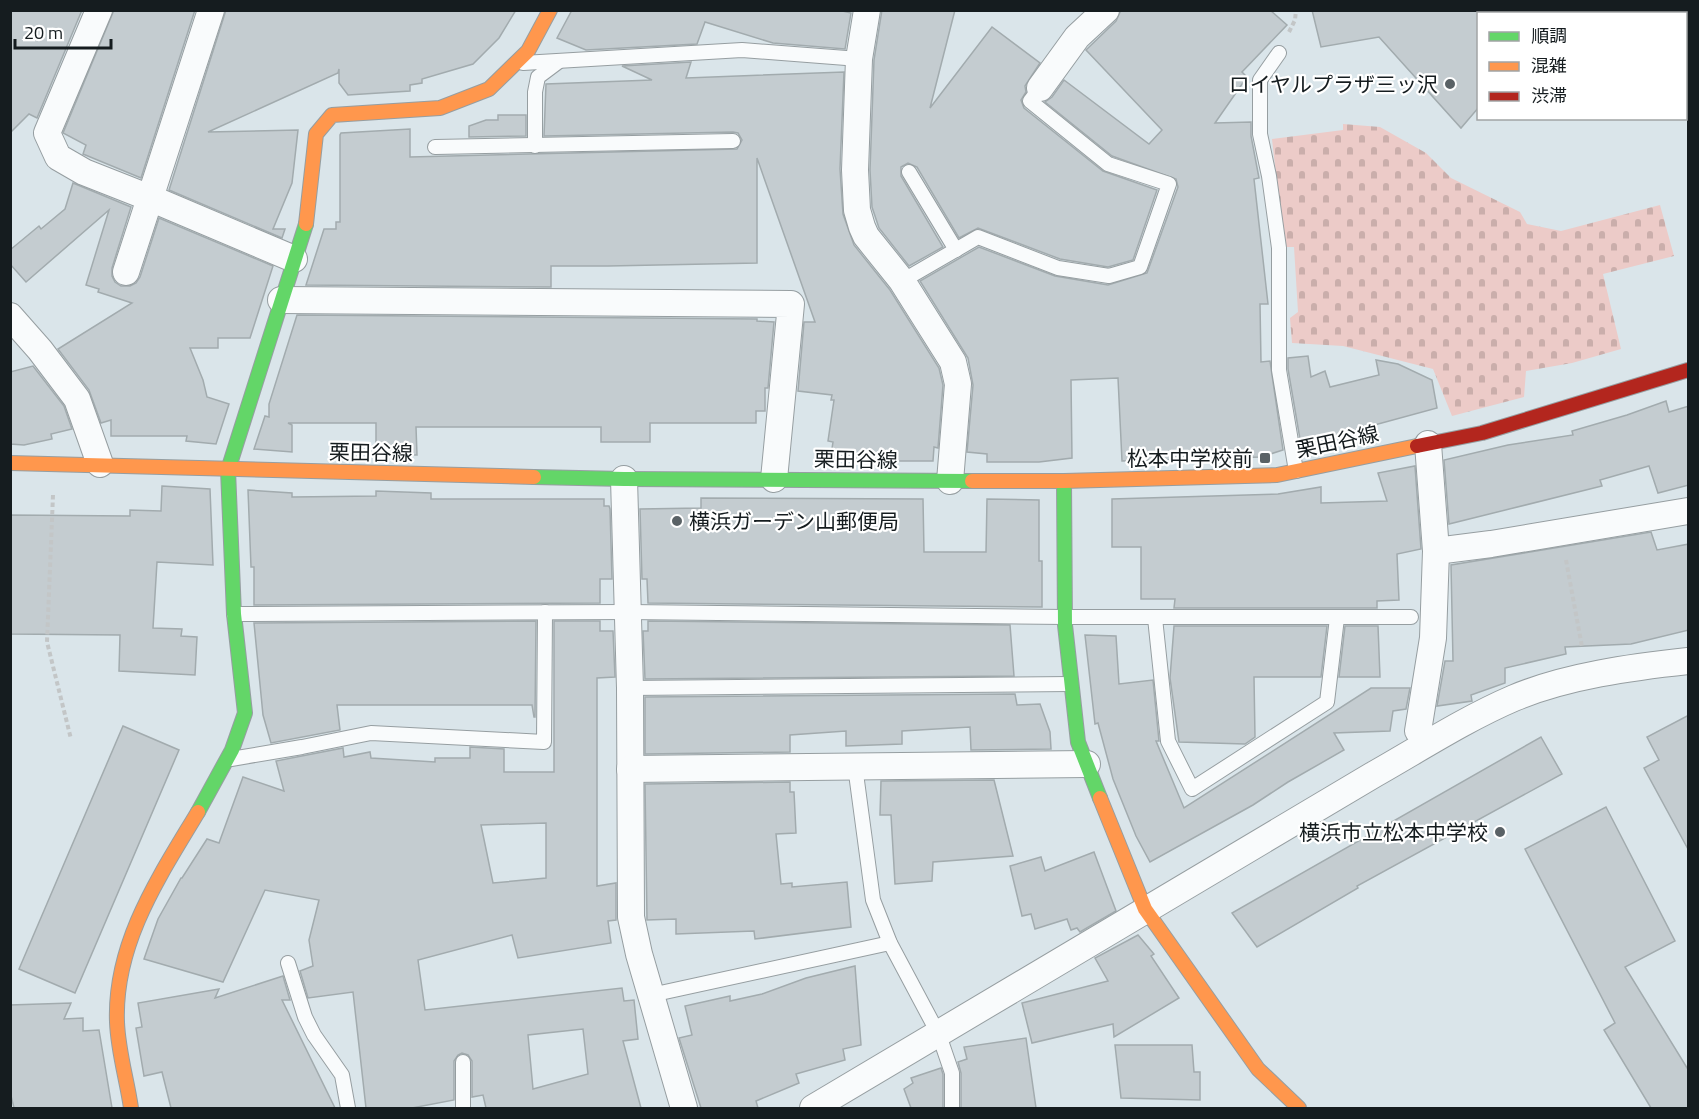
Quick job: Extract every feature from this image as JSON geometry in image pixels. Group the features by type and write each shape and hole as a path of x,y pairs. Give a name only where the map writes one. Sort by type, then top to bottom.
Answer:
{"street":[{"path":"99,10 47,133 58,157 84,172 294,259"},
{"path":"126,272 211,10"},
{"path":"131,1108 117,1024 119,983 128,944 143,906 243,724 245,712 234,614 228,470 309,212 316,134 332,115 440,108 489,89 528,51 550,10"},
{"path":"867,10 859,59 855,170 858,219 866,236 902,281 953,362 958,384 950,481"},
{"path":"1040,88 1077,37 1106,10"},
{"path":"281,300 790,304 774,479"},
{"path":"10,316 40,350 77,399 100,464"},
{"name":"栗田谷線","path":"10,463 624,479 1064,481 1277,475 1482,433 1689,370"},
{"path":"1418,730 1434,639 1436,551 1428,444"},
{"path":"624,479 630,688 631,917 639,954 684,1108"},
{"path":"1064,481 1065,617 1078,742 1145,909 1258,1069 1299,1108"},
{"path":"1436,551 1689,511"},
{"path":"813,1108 939,1035 1145,909 1451,730 1514,698 1587,676 1642,666 1689,662"},
{"path":"630,769 1087,764"}],"lane":[{"path":"515,63 742,50 859,59"},
{"path":"1279,53 1260,80 1260,134 1269,176 1279,248 1279,370 1296,471"},
{"path":"535,146 535,92 538,77 560,61"},
{"path":"902,281 978,237 1058,268 1109,276 1140,267 1169,184 1108,164 1030,100 1040,88"},
{"path":"435,147 733,141"},
{"path":"909,172 956,250"},
{"path":"225,760 371,733 543,742 545,612"},
{"path":"234,614 628,612 1155,618 1411,617"},
{"path":"1155,618 1168,741 1192,789 1327,702 1337,618"},
{"path":"630,688 1072,684"},
{"path":"855,766 873,900 890,943 939,1035 951,1073 952,1108"},
{"path":"651,995 890,943"},
{"path":"288,963 305,1017 314,1035 342,1075 348,1108"},
{"path":"463,1062 464,1108"}],"path":[{"path":"53,488 47,642 71,739"},
{"path":"1561,533 1587,676"}],"green space":[{"path":"1343,124 1380,127 1426,153 1451,178 1520,212 1527,224 1561,231 1660,205 1674,256 1603,274 1621,349 1572,363 1526,371 1524,397 1452,416 1433,369 1343,346 1292,343 1290,318 1298,312 1294,247 1284,247 1272,139 1343,130"}],"building":[{"path":"10,10 82,10 37,118 29,114 10,133"},
{"path":"114,10 195,10 141,178 83,154 86,145 63,133"},
{"path":"226,10 516,10 499,38 473,64 422,79 422,83 410,85 410,91 348,95 339,83 339,69 338,73 208,132 298,130 292,183 273,229 285,229 282,238 169,190"},
{"path":"572,10 838,10 851,13 845,49 773,43 705,22 697,44 586,50 557,38"},
{"path":"882,10 955,10 930,108 992,27 1040,63 1025,86 1026,92 1021,100 1024,108 1103,171 1157,190 1133,260 1108,267 1060,259 978,228 959,238 917,167 908,163 901,167 901,176 943,247 909,266 879,228 872,207 870,170 874,60"},
{"path":"1121,10 1270,10 1287,25 1242,72 1247,77 1215,123 1251,122 1251,136 1259,178 1254,179 1268,304 1260,304 1261,362 1270,361 1283,450 1261,457 1122,461 1118,378 1071,380 1072,458 1039,462 987,462 987,454 967,452 973,385 968,358 920,281 979,247 1055,276 1108,285 1147,273 1178,187 1176,179 1112,156 1045,102 1052,97 1064,80 1149,144 1162,130 1086,50 1116,21"},
{"name":"ロイヤルプラザ三ッ沢","path":"1312,10 1479,10 1477,12 1477,109 1461,128 1379,37 1321,47"},
{"path":"691,62 686,78 844,72 840,169 843,214 854,245 890,290 939,368 943,385 938,448 934,447 933,461 830,461 833,442 828,441 834,400 831,400 832,395 798,391 804,322 815,322 757,158 757,263 551,266 551,287 306,285 324,229 336,229 336,222 340,222 341,133 410,129 410,157 737,149 742,140 738,133 733,132 544,136 546,84 652,80 622,66"},
{"path":"498,115 526,115 526,136 469,137 469,126 486,120 498,120"},
{"path":"73,183 131,207 112,268 115,282 121,286 130,286 140,277 159,218 273,266 250,338 218,338 218,348 190,348 207,397 229,404 216,444 186,441 187,436 111,436 111,420 101,423 89,390 58,349 132,303 98,292 99,289 86,285 109,210 26,282 10,264 10,250 39,226 41,229 65,209"},
{"path":"297,315 757,319 757,321 774,322 768,388 765,388 765,411 756,411 756,423 650,423 650,442 601,442 601,427 416,427 417,455 376,454 376,423 288,423 292,425 292,452 254,449 265,416 269,417 269,404"},
{"path":"1308,356 1311,377 1325,371 1330,387 1379,375 1376,360 1398,364 1432,380 1437,408 1301,445 1288,358"},
{"path":"33,366 64,406 72,429 51,434 52,439 24,445 10,444 10,372"},
{"path":"1666,401 1669,412 1689,406 1689,485 1658,493 1649,466 1600,480 1602,486 1449,524 1444,460 1508,445 1573,435 1572,431"},
{"path":"1415,466 1421,549 1397,554 1399,600 1377,601 1377,608 1174,608 1175,599 1141,599 1141,547 1112,547 1112,499 1278,494 1321,487 1321,503 1387,501 1378,473"},
{"path":"162,486 210,489 213,565 157,562 153,628 182,629 181,636 197,637 195,675 119,671 120,635 10,634 10,515 130,516 130,510 161,511"},
{"path":"248,490 292,493 292,497 376,496 376,491 431,493 431,499 604,499 604,506 609,506 610,509 612,579 600,579 600,603 254,605 254,567 251,567"},
{"path":"701,498 923,499 924,552 986,552 987,499 1039,500 1042,607 648,603 647,579 642,579 640,509 701,508"},
{"path":"1651,532 1657,550 1689,544 1689,630 1631,644 1565,647 1566,654 1505,668 1505,683 1471,695 1472,701 1437,706 1445,661 1453,661 1451,565"},
{"path":"536,621 535,717 532,705 337,705 340,730 271,743 263,715 254,623"},
{"path":"554,621 600,621 600,631 613,631 615,677 597,678 597,886 616,883 616,920 608,921 611,943 518,958 512,935 418,960 425,1010 622,988 624,1001 634,1000 638,1039 623,1041 641,1108 486,1108 483,1095 472,1097 472,1061 468,1055 462,1053 454,1061 454,1100 412,1108 366,1108 353,992 308,998 300,971 313,966 309,940 319,900 265,890 223,982 144,959 158,919 181,878 207,839 219,843 243,777 284,791 276,761 343,748 344,757 370,752 371,758 435,762 435,758 470,758 470,747 504,749 504,772 554,772","holes":["546,823 546,878 493,883 481,825","583,1029 588,1074 533,1089 528,1035"]},
{"path":"648,621 1010,625 1014,676 645,679 643,631 648,631"},
{"path":"1174,626 1327,626 1321,677 1254,677 1255,737 1245,744 1179,742 1170,678"},
{"path":"1345,626 1378,626 1380,677 1339,677"},
{"path":"1085,635 1116,636 1119,684 1153,680 1159,741 1156,741 1184,808 1371,688 1410,688 1406,709 1393,711 1390,731 1334,733 1344,750 1253,805 1150,862 1136,836 1113,779 1098,723 1095,724"},
{"path":"1015,694 1017,705 1040,704 1050,732 1051,749 971,750 970,727 902,731 902,744 846,746 846,731 790,735 790,752 645,754 645,697"},
{"path":"1689,715 1689,851 1644,768 1659,760 1647,737"},
{"path":"123,726 179,750 75,993 19,969"},
{"path":"1541,737 1562,774 1357,886 1358,888 1257,947 1232,913"},
{"path":"994,780 1013,856 933,862 932,881 895,884 891,815 880,815 881,781"},
{"path":"790,782 790,792 794,792 796,833 776,834 781,884 792,883 792,887 847,882 851,927 755,939 754,931 676,934 676,919 647,920 645,784"},
{"path":"1606,807 1675,941 1625,967 1689,1071 1689,1108 1651,1108 1604,1030 1615,1023 1525,849"},
{"path":"1094,852 1116,911 1080,932 1077,928 1071,930 1067,919 1035,929 1031,914 1022,916 1010,866 1041,857 1045,871"},
{"path":"1138,935 1154,954 1151,956 1179,998 1114,1037 1113,1024 1032,1043 1022,1003 1108,981 1095,958"},
{"path":"855,966 861,1045 843,1049 845,1060 796,1074 799,1083 756,1101 758,1108 701,1108 679,1038 692,1035 685,1006 730,996 730,1001 762,994 806,978"},
{"path":"283,976 290,1000 282,1000 335,1108 171,1108 162,1072 144,1076 136,1028 142,1027 138,1003 219,989 215,998"},
{"path":"71,1003 64,1019 83,1018 83,1031 99,1030 112,1108 14,1108 10,1092 10,1005"},
{"path":"1026,1038 1036,1108 961,1108 961,1073 958,1062 967,1059 964,1047"},
{"path":"1115,1045 1192,1045 1194,1072 1200,1072 1200,1100 1121,1098"},
{"path":"941,1068 943,1108 911,1108 904,1089 913,1083 911,1078"}],"traffic: fast":[{"path":"198,812 232,750 245,713 234,614 228,470 306,224"},
{"path":"534,477 972,481"},
{"path":"1064,481 1065,625 1078,742 1100,798"}],"traffic: slow":[{"path":"306,224 316,134 332,115 440,108 489,89 528,51 550,10"},
{"path":"972,481 1064,481 1277,475 1417,446"},
{"path":"10,463 534,477"},
{"path":"1100,798 1145,909 1258,1069 1299,1108"},
{"path":"131,1108 117,1022 118,993 123,965 131,938 154,886 198,812"}],"traffic: jam":[{"path":"1417,446 1482,433 1688,370"}],"place":[{"name":"ロイヤルプラザ三ッ沢","path":"1450,84"},
{"name":"松本中学校前","path":"1265,458"},
{"name":"横浜ガーデン山郵便局","path":"677,521"},
{"name":"横浜市立松本中学校","path":"1500,832"}]}
